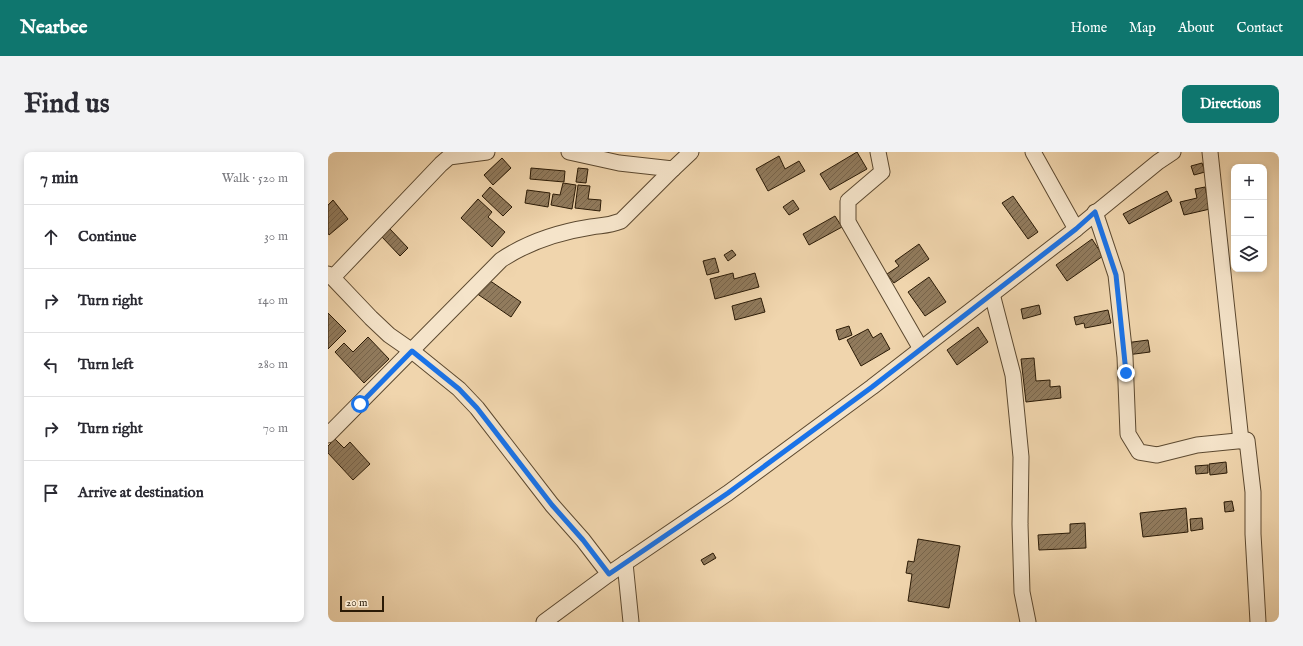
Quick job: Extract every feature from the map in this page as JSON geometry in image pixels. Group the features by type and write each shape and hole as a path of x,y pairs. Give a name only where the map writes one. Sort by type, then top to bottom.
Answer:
{"street":[{"path":"487,152 480,154 465,154 449,158 445,161 338,272 330,275 388,335 412,351 459,389 477,408 552,505 583,540 609,574"},
{"path":"569,152 619,163 673,170"},
{"path":"328,435 501,260 518,249 540,239 592,226 610,225 621,221 691,152"},
{"path":"878,152 882,172 848,201 848,222 921,349"},
{"path":"1033,152 1076,229"},
{"path":"544,622 609,574 728,493 866,391 1076,229 1155,157 1173,152"},
{"path":"1210,152 1241,441"},
{"path":"1095,212 1116,275 1125,357 1128,434 1139,452 1157,456 1197,445 1247,440 1253,492 1253,534 1258,622"},
{"path":"992,294 1013,374 1021,457 1020,524 1022,592 1028,622"},
{"path":"625,563 631,622"}],"building":[{"path":"857,152 867,169 830,190 820,174"},
{"path":"779,156 785,169 799,161 805,171 768,191 756,169"},
{"path":"502,158 511,168 493,185 484,175"},
{"path":"1202,163 1205,172 1194,175 1191,166"},
{"path":"531,168 565,171 564,182 530,179"},
{"path":"578,168 588,169 586,183 576,182"},
{"path":"563,183 576,185 572,209 551,205 553,194 560,195"},
{"path":"578,185 590,186 588,199 601,200 600,211 575,208"},
{"path":"490,187 512,207 503,216 482,196"},
{"path":"1205,187 1210,209 1184,215 1180,202 1197,198 1195,189"},
{"path":"527,190 550,193 548,207 525,203"},
{"path":"1167,191 1172,201 1129,224 1123,214"},
{"path":"1013,196 1038,232 1028,239 1002,203"},
{"path":"478,199 492,212 488,217 505,232 492,247 461,218"},
{"path":"333,200 348,219 329,235 328,205"},
{"path":"793,200 799,209 789,215 783,207"},
{"path":"835,216 842,227 809,245 803,234"},
{"path":"390,229 408,248 400,256 382,237"},
{"path":"1092,239 1103,256 1067,281 1056,265"},
{"path":"919,244 929,259 894,283 887,274 899,266 895,261"},
{"path":"732,250 736,255 728,261 724,255"},
{"path":"715,258 719,272 707,275 703,261"},
{"path":"733,273 734,279 755,273 759,287 715,299 710,279"},
{"path":"929,277 946,302 925,316 908,292"},
{"path":"486,278 521,302 511,317 476,293"},
{"path":"761,298 765,312 735,320 732,306"},
{"path":"1039,305 1041,314 1023,319 1021,309"},
{"path":"1108,310 1111,323 1085,328 1084,323 1076,325 1074,317"},
{"path":"328,313 346,331 328,349"},
{"path":"849,326 852,335 839,340 836,330"},
{"path":"978,327 988,342 957,365 947,350"},
{"path":"868,329 873,338 881,333 890,349 861,366 847,340"},
{"path":"368,337 389,359 364,383 335,352 344,343 353,352"},
{"path":"1148,340 1150,352 1127,355 1125,343"},
{"path":"1034,358 1036,381 1050,380 1050,387 1060,386 1061,398 1026,402 1021,359"},
{"path":"335,439 344,448 350,442 370,464 353,480 328,453 328,446"},
{"path":"1226,462 1227,473 1210,475 1209,464"},
{"path":"1208,465 1208,473 1196,474 1195,466"},
{"path":"1232,501 1234,511 1225,512 1224,502"},
{"path":"1186,508 1188,532 1143,537 1140,513"},
{"path":"1202,518 1203,529 1191,531 1190,519"},
{"path":"1085,523 1086,548 1039,550 1038,535 1070,533 1070,524"},
{"path":"918,539 960,546 949,608 908,601 912,574 906,573 908,561 914,562"},
{"path":"713,553 716,558 704,565 701,560"}],"route":[{"path":"360,404 412,351 459,389 477,408 552,505 583,540 609,574 728,493 872,387 1076,229 1095,212 1116,275 1126,373"}]}
